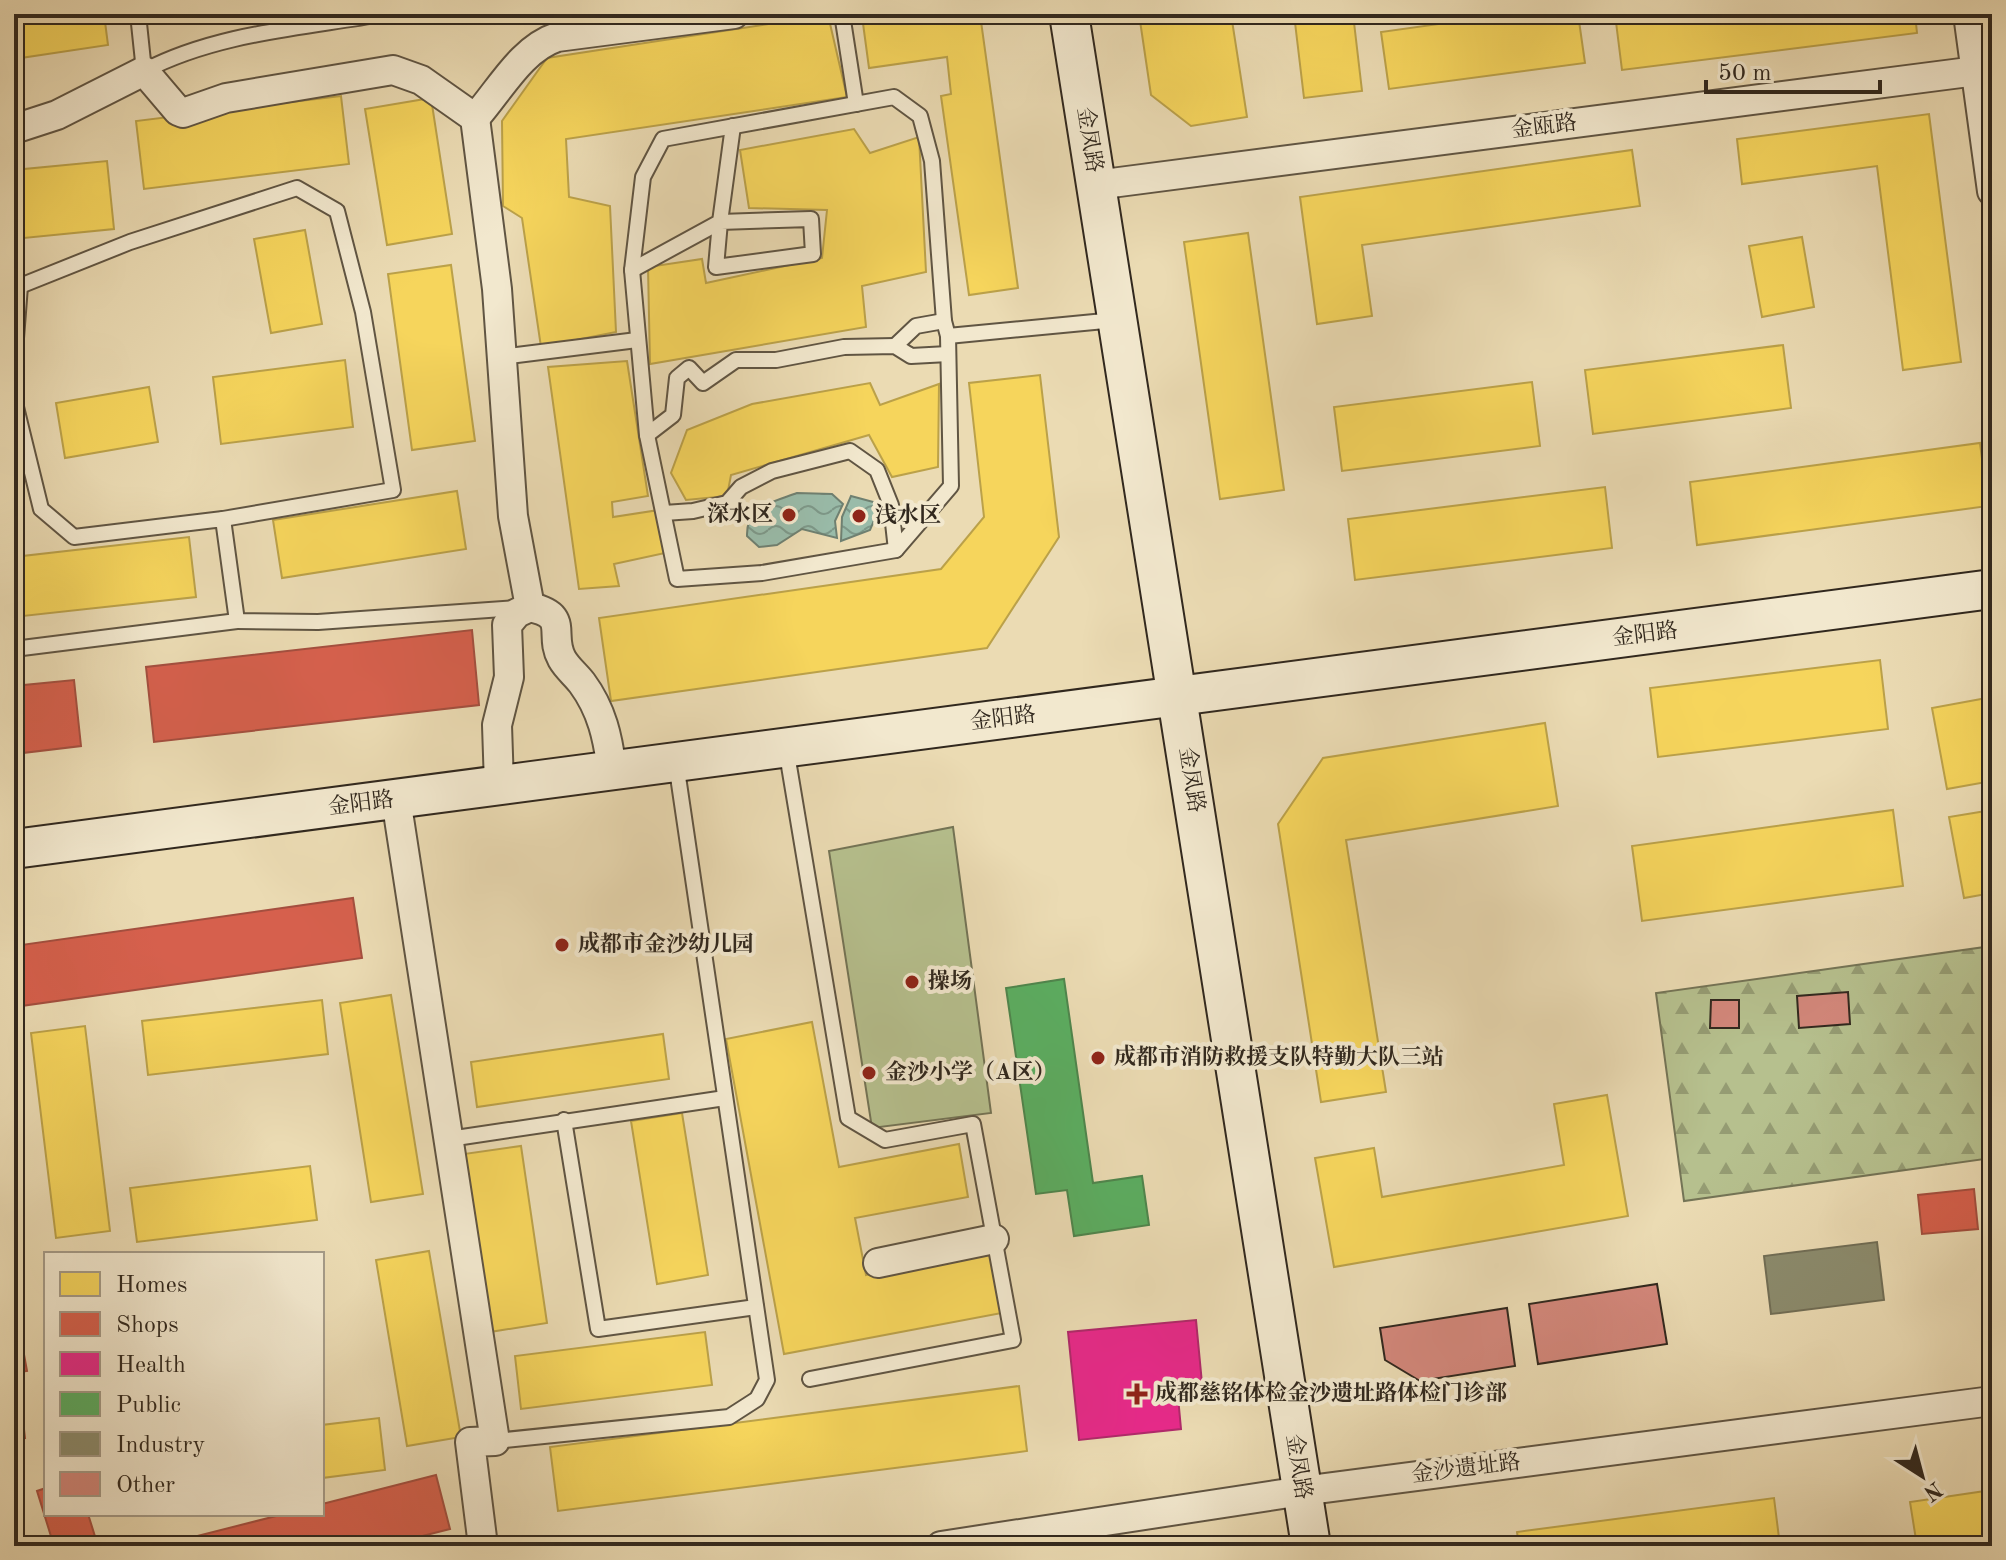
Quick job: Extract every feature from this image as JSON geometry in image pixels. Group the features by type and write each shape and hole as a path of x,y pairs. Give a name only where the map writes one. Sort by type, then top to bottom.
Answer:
{"street":[{"path":"475,118 556,26 734,14"},
{"name":"金凤路","path":"1069,14 1311,1546"},
{"path":"1968,14 1984,70 1992,191"},
{"path":"14,129 57,115 144,71 183,113 226,98 393,70 421,80 475,118 497,289 513,516 530,607"},
{"name":"金瓯路","path":"1096,185 1984,70"},
{"name":"金阳路","path":"14,849 1992,589"},
{"path":"499,785 497,725 509,677 507,625 517,613 530,607 548,613 555,620 560,656 582,684 603,720 612,771"},
{"path":"396,799 495,1441 470,1442 483,1546"},
{"path":"878,1263 994,1239"},
{"name":"金沙遗址路","path":"941,1546 1302,1491 1992,1401"}],"lane":[{"path":"138,14 144,71 165,60 217,42 382,14"},
{"path":"842,14 856,104"},
{"path":"894,97 920,116 932,161 944,321 948,336 951,486 896,550 762,573 677,579 647,435 637,340 632,270 643,177 663,139 733,126 894,97"},
{"path":"632,270 720,222 811,219 813,254 716,267 720,222 733,126"},
{"path":"14,364 17,286 130,242 297,188 337,211 363,312 393,490 223,519 74,537 41,509 14,399"},
{"path":"948,336 1117,320"},
{"path":"895,346 916,326 944,321"},
{"path":"501,357 637,340"},
{"path":"647,435 673,415 677,378 689,368 703,383 736,360 776,360 844,347 895,346 911,356 948,354"},
{"path":"664,513 693,511 727,503 741,487 772,471 850,451 877,470 891,505 896,550"},
{"path":"223,519 237,621"},
{"path":"14,649 237,621 318,622 530,607"},
{"path":"786,748 848,1118 885,1140 973,1124 1013,1340 810,1379"},
{"path":"495,1441 729,1417 757,1399 767,1380 676,762"},
{"path":"449,1139 725,1098"},
{"path":"564,1120 598,1329 756,1307"}],"green space":[{"name":"操场","path":"953,827 991,1113 872,1128 829,851"},
{"path":"1992,946 1992,1158 1684,1201 1656,993"}],"water":[{"path":"797,493 832,494 843,504 835,521 837,538 802,529 777,545 759,547 747,536 751,518 770,503"},
{"path":"851,496 877,503 876,516 870,530 841,541 842,517"}],"building: Homes":[{"path":"14,14 104,14 108,45 14,59"},
{"path":"980,14 1018,288 969,295 941,96 951,94 947,57 869,68 862,16"},
{"path":"1139,14 1231,14 1247,117 1191,126 1151,95"},
{"path":"1294,14 1353,14 1362,91 1304,98"},
{"path":"1510,14 1578,14 1585,63 1389,89 1381,32"},
{"path":"1615,14 1915,14 1917,33 1622,70"},
{"path":"828,15 847,97 566,139 569,197 610,206 616,332 541,347 522,218 503,206 502,121 547,58"},
{"path":"341,96 349,164 144,189 136,121"},
{"path":"431,98 452,234 387,245 365,109"},
{"path":"1929,114 1961,362 1903,370 1877,166 1742,184 1737,139"},
{"path":"854,129 870,153 919,137 926,272 862,286 866,327 650,364 648,267 702,259 706,283 822,258 827,210 749,208 740,150"},
{"path":"1632,150 1640,206 1362,245 1372,316 1317,324 1300,197"},
{"path":"107,161 114,229 14,239 14,170"},
{"path":"305,230 322,324 271,333 254,239"},
{"path":"1248,233 1284,490 1220,499 1184,242"},
{"path":"1802,237 1814,307 1762,317 1749,246"},
{"path":"451,265 475,441 412,450 388,274"},
{"path":"1783,345 1791,408 1593,434 1585,370"},
{"path":"345,360 353,427 221,444 213,377"},
{"path":"627,361 648,496 612,502 613,517 659,510 665,553 614,564 619,586 579,589 548,367"},
{"path":"1040,375 1059,537 987,648 611,701 599,618 941,569 984,517 969,383"},
{"path":"1532,382 1540,446 1342,471 1334,407"},
{"path":"870,383 880,405 939,384 938,467 892,477 869,435 731,475 727,496 686,500 671,473 687,430 752,404"},
{"path":"149,387 158,442 65,458 56,403"},
{"path":"1980,443 1988,506 1697,545 1690,482"},
{"path":"1605,487 1612,548 1355,580 1348,519"},
{"path":"457,491 466,549 282,578 273,520"},
{"path":"189,537 196,597 14,617 14,557"},
{"path":"1880,660 1888,729 1658,757 1650,688"},
{"path":"1992,697 1992,781 1947,789 1932,708"},
{"path":"1545,723 1558,806 1346,840 1386,1092 1321,1102 1278,824 1323,758"},
{"path":"1893,810 1903,886 1642,921 1632,846"},
{"path":"1992,810 1992,893 1964,898 1949,817"},
{"path":"391,995 423,1194 371,1202 340,1003"},
{"path":"322,1000 328,1054 148,1075 142,1021"},
{"path":"812,1022 839,1167 959,1144 968,1197 855,1218 866,1275 996,1250 1007,1312 784,1354 726,1039"},
{"path":"85,1026 110,1231 56,1238 31,1033"},
{"path":"663,1034 669,1079 477,1107 471,1062"},
{"path":"1607,1095 1628,1216 1334,1267 1315,1158 1374,1148 1382,1197 1564,1165 1554,1104"},
{"path":"682,1113 708,1275 657,1284 631,1121"},
{"path":"521,1146 547,1323 490,1332 464,1154"},
{"path":"310,1166 317,1220 137,1242 130,1188"},
{"path":"429,1251 461,1437 407,1446 376,1260"},
{"path":"705,1332 712,1385 521,1409 515,1356"},
{"path":"1019,1386 1027,1451 558,1511 550,1447"},
{"path":"379,1418 385,1470 324,1478 324,1425"},
{"path":"1992,1490 1992,1541 1959,1546 1917,1546 1910,1502"},
{"path":"1774,1498 1780,1546 1519,1546 1517,1532"}],"building: Shops":[{"path":"472,630 479,705 154,742 146,667"},
{"path":"74,680 81,746 14,754 14,686"},
{"path":"353,898 362,958 14,1007 14,946"},
{"path":"1974,1189 1978,1229 1922,1234 1918,1195"},
{"path":"14,1300 27,1371 14,1373"},
{"path":"22,1412 25,1438 14,1439 14,1413"},
{"path":"436,1475 450,1529 383,1546 158,1546 276,1516 324,1516 324,1503"},
{"path":"44,1489 44,1514 37,1491"},
{"path":"45,1516 89,1516 98,1546 54,1546"}],"building: Health":[{"path":"1196,1320 1203,1394 1178,1397 1181,1429 1079,1440 1068,1332"}],"building: Public":[{"path":"1064,979 1093,1183 1142,1176 1149,1225 1074,1236 1067,1190 1036,1194 1006,988"}],"building: Industry":[{"path":"1877,1242 1884,1300 1771,1314 1764,1256"}],"building: Other":[{"path":"1848,992 1850,1024 1799,1028 1797,996"},
{"path":"1711,1000 1739,1000 1739,1028 1710,1028"},
{"path":"1657,1284 1667,1344 1538,1364 1529,1304"},
{"path":"1507,1308 1515,1366 1420,1381 1385,1360 1380,1328"}],"place":[{"name":"深水区","path":"789,515"},
{"name":"浅水区","path":"859,516"},
{"name":"成都市金沙幼儿园","path":"562,945"},
{"name":"操场","path":"912,982"},
{"name":"成都市消防救援支队特勤大队三站","path":"1098,1058"},
{"name":"金沙小学（A区）","path":"869,1073"},
{"name":"成都慈铭体检金沙遗址路体检门诊部","path":"1137,1394"}]}
